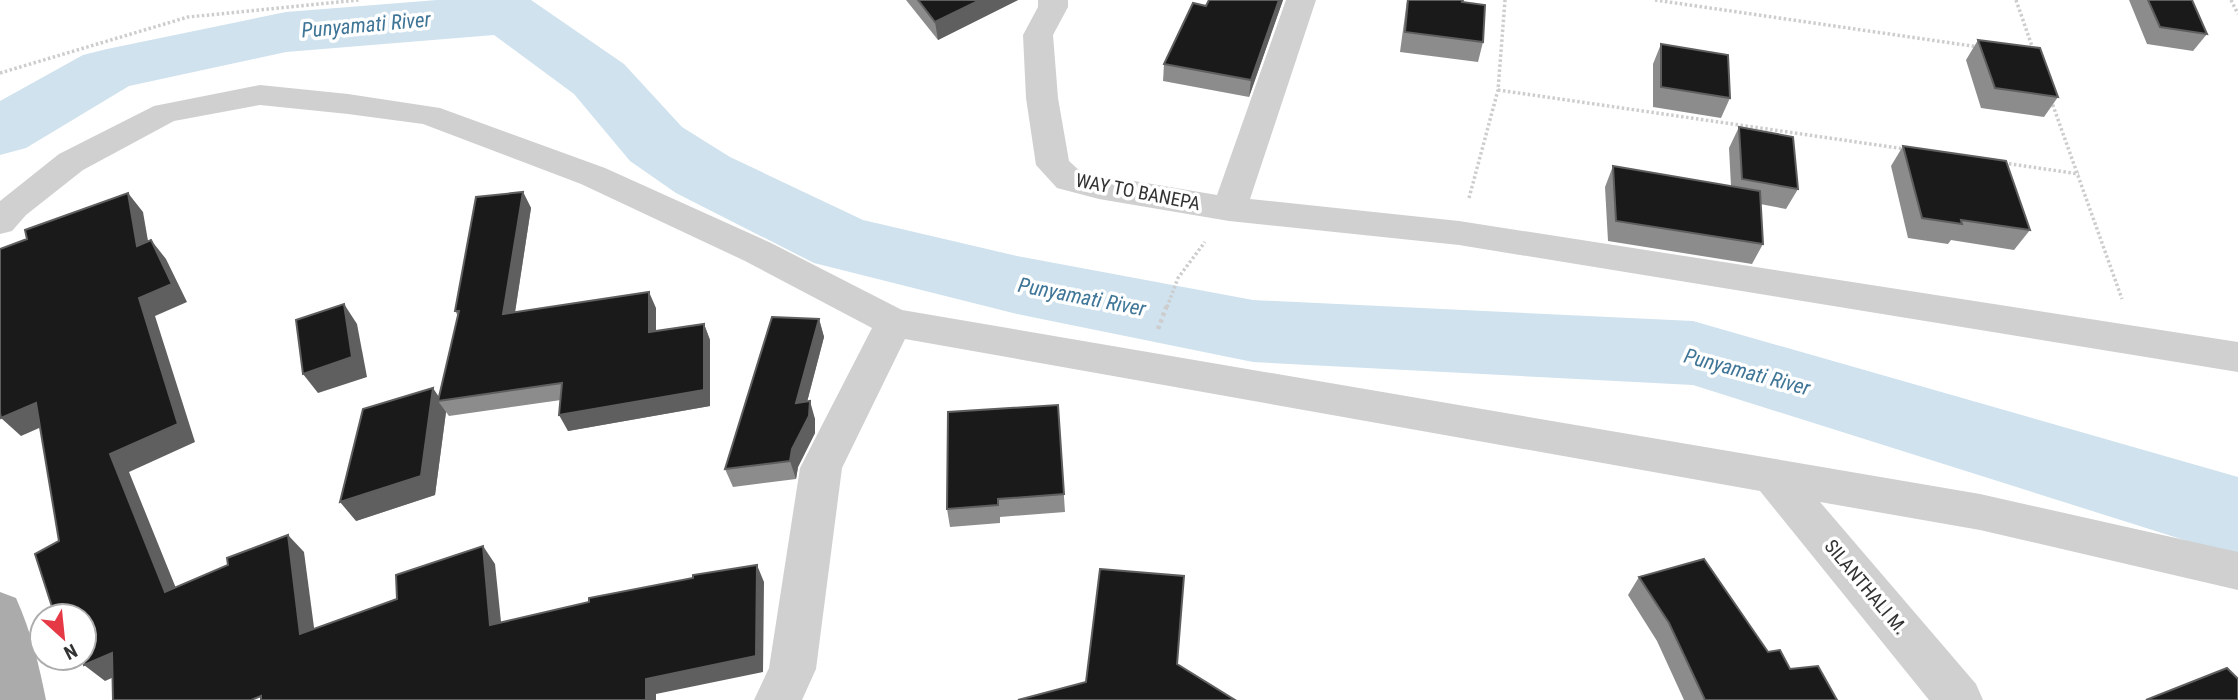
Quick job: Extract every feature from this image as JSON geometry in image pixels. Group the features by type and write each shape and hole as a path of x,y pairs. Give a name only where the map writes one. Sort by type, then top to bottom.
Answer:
{"main road":[{"path":"4,635 22,700"}],"street":[{"name":"WAY TO BANEPA","path":"1053,0 1053,7 1038,35 1042,98 1053,165 1069,180 1099,188 1229,209 1460,233 2238,357"},
{"path":"1229,209 1301,0"},
{"path":"0,222 14,207 71,162 165,113 260,94 429,115 593,177 758,251 894,323 1980,512 2238,571"},
{"path":"778,700 792,669 821,468 894,323"},
{"name":"SILANTHALI M.","path":"1772,475 1959,700"}],"path":[{"path":"0,73 188,17 359,0"},
{"path":"1460,233 1498,90 1505,0"},
{"path":"1655,0 1980,47"},
{"path":"2016,0 2035,55 2021,53"},
{"path":"2231,0 2238,14"},
{"path":"1498,90 1913,150"},
{"path":"2048,91 2137,343"},
{"path":"1996,162 2079,174"},
{"path":"1144,365 1178,278"}],"building":[{"path":"918,0 980,0 935,22"},
{"path":"1209,0 1279,0 1251,80 1164,64 1193,3 1206,6"},
{"path":"1408,0 1463,0 1462,2 1485,5 1483,42 1405,32"},
{"path":"2148,0 2192,0 2207,34 2160,27"},
{"path":"1978,40 2040,48 2058,97 1995,88"},
{"path":"1661,44 1728,55 1730,98 1661,87"},
{"path":"1739,127 1793,137 1798,189 1742,179"},
{"path":"1903,146 2006,161 2030,230 1961,220 1962,224 1922,218"},
{"path":"1613,166 1760,191 1763,244 1616,221"},
{"path":"523,192 503,314 649,292 649,332 704,324 704,390 559,415 562,383 438,401 459,311 455,311 476,197"},
{"path":"128,193 137,246 151,240 172,284 139,298 178,424 110,454 165,592 228,565 227,558 288,535 300,634 397,599 396,575 483,546 490,625 589,602 589,598 693,578 693,575 757,565 756,656 646,679 646,700 261,700 261,696 251,700 113,700 112,653 98,659 98,602 50,602 35,554 59,541 36,403 1,418 0,413 0,249 27,239 25,230"},
{"path":"344,304 352,357 303,374 296,320"},
{"path":"772,317 819,319 796,403 810,401 809,416 792,449 790,461 725,469"},
{"path":"433,388 421,476 340,502 363,409"},
{"path":"1058,405 1064,494 998,499 998,505 947,509 948,412"},
{"path":"1704,559 1768,652 1780,650 1790,669 1818,666 1837,700 1705,700 1669,623 1639,577"},
{"path":"1100,569 1184,576 1177,664 1235,700 1018,700 1086,682"},
{"path":"2227,668 2238,679 2238,700 2146,700"}],"waterway":[{"name":"Punyamati River","path":"0,132 107,70 286,32 508,14 599,79 656,144 703,175 842,243 1017,285 1253,331 1693,353 2238,517"}]}
